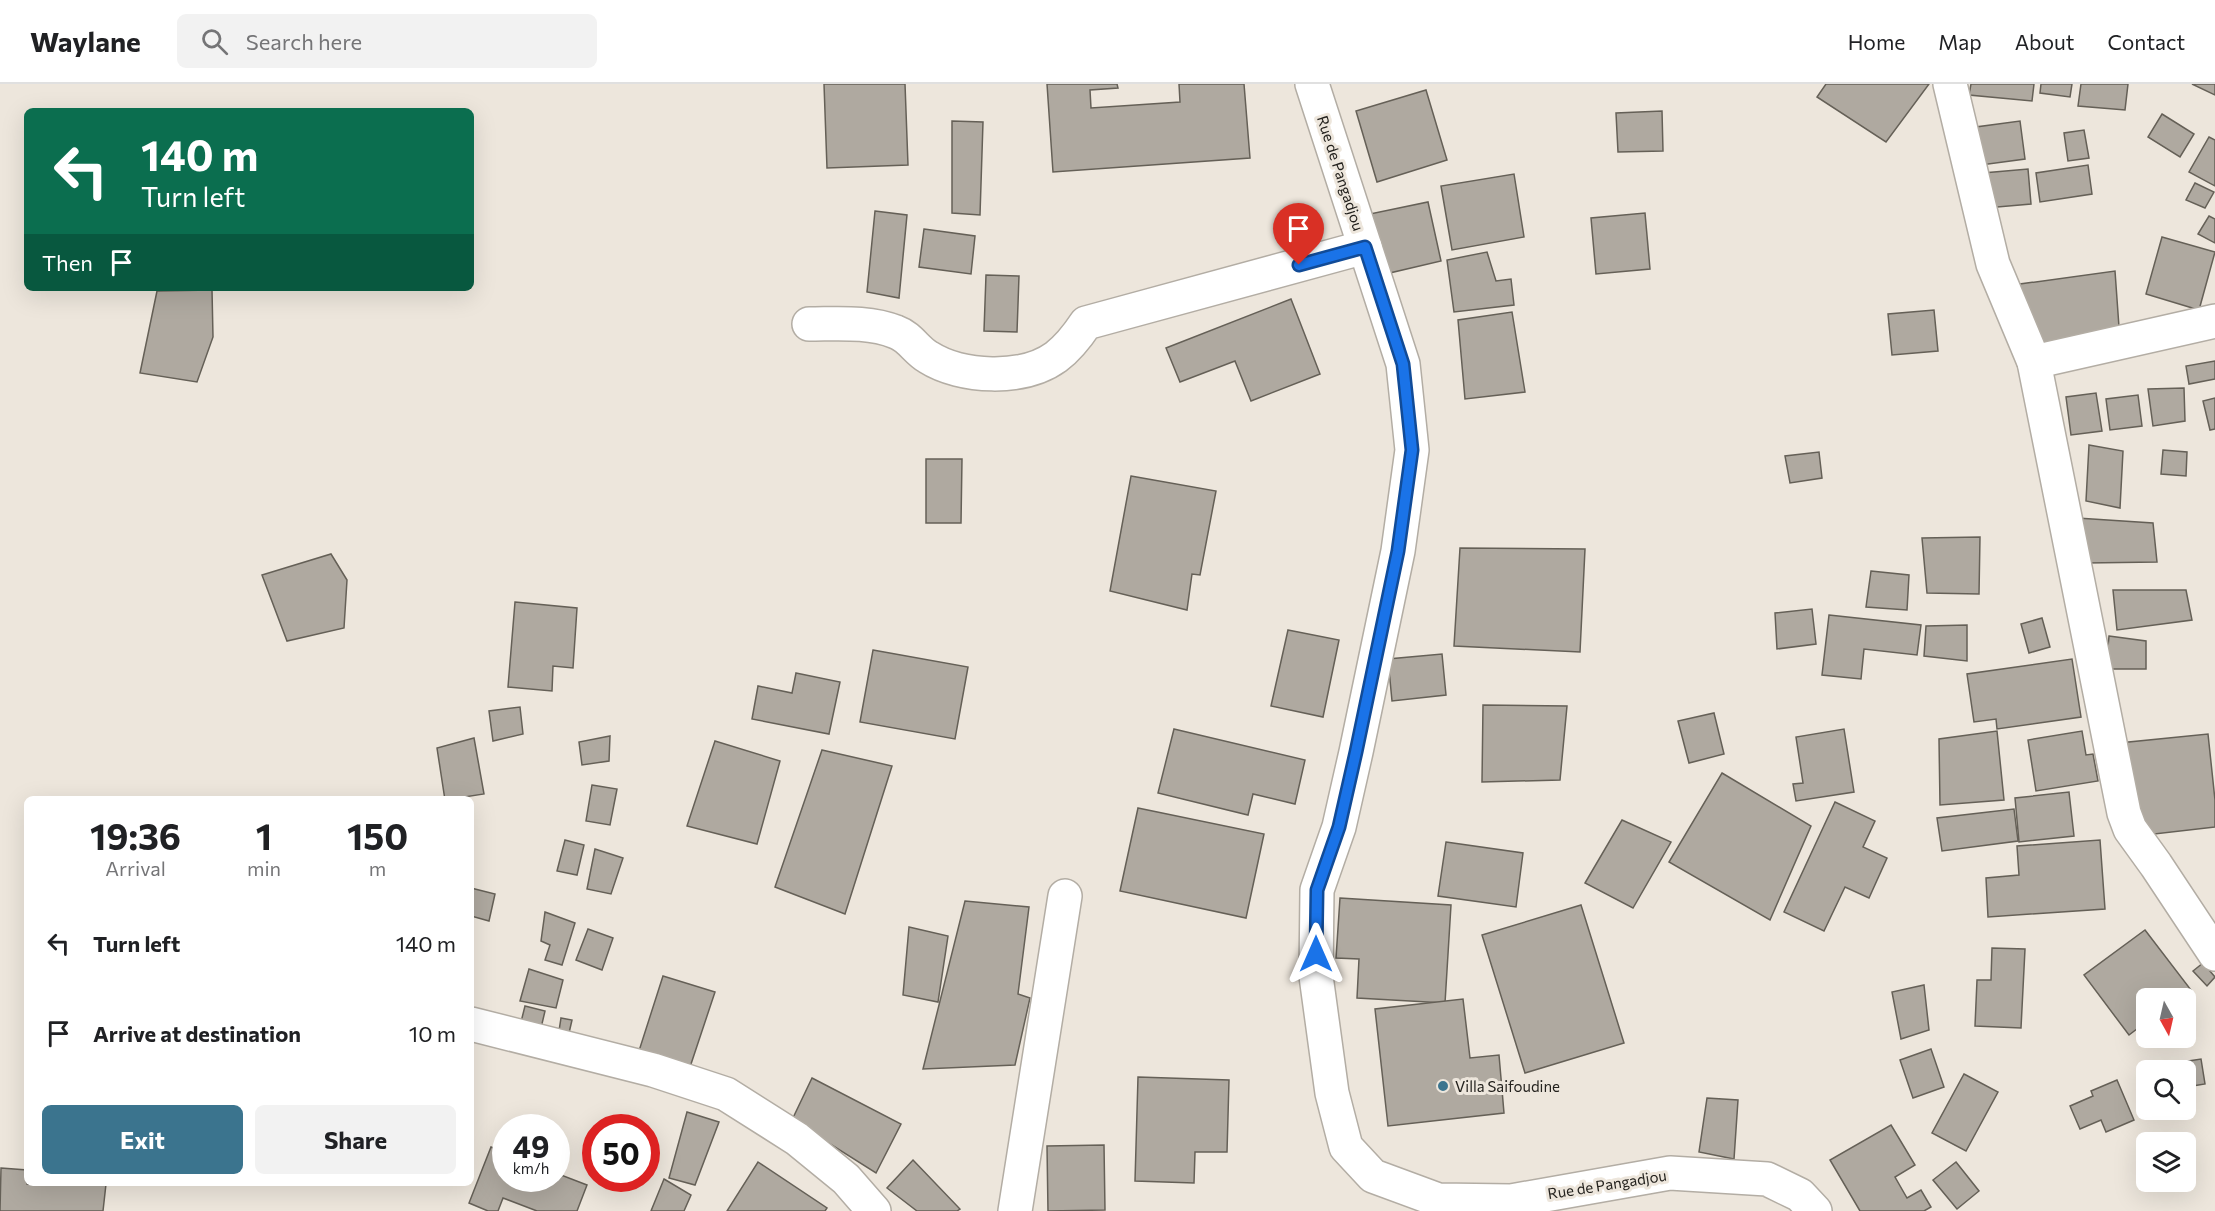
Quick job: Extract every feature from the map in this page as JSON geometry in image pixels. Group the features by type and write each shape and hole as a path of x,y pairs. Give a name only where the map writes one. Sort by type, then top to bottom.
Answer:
{"street":[{"name":"Rue de Pangadjou","path":"1311,84 1403,364 1412,450 1398,551 1356,752 1339,827 1317,890 1316,976 1332,1093 1346,1147 1373,1176 1438,1200 1511,1201 1670,1173 1767,1179 1800,1195 1815,1211"},
{"path":"1950,84 1993,264 2034,362 2124,813 2130,829 2215,954"},
{"path":"809,324 870,325 897,332 912,341 927,357 954,367 987,375 1024,372 1055,358 1077,336 1086,323 1365,247"},
{"path":"2034,362 2215,321"},
{"path":"1015,1211 1065,896"},
{"path":"474,1025 652,1070 726,1095 797,1139 846,1179 874,1211"}],"building":[{"path":"824,84 905,84 908,165 827,168"},
{"path":"1047,84 1117,84 1118,88 1090,90 1091,108 1180,102 1179,84 1244,84 1250,158 1053,172"},
{"path":"1826,84 1929,84 1886,142 1817,97"},
{"path":"1971,84 2034,84 2032,101 1969,95"},
{"path":"2041,84 2072,84 2070,97 2040,93"},
{"path":"2081,84 2128,84 2125,110 2078,106"},
{"path":"2192,84 2215,84 2215,95"},
{"path":"1426,90 1447,160 1377,182 1356,111"},
{"path":"1662,111 1663,151 1618,152 1616,113"},
{"path":"2162,114 2194,134 2180,157 2148,137"},
{"path":"952,121 983,122 980,215 952,213"},
{"path":"2020,121 2025,159 1981,165 1976,127"},
{"path":"2084,130 2089,158 2068,161 2064,133"},
{"path":"2209,137 2215,140 2215,186 2189,172"},
{"path":"2088,165 2092,194 2040,202 2036,173"},
{"path":"2028,169 2031,204 1986,208 1983,173"},
{"path":"1514,174 1524,237 1452,250 1441,186"},
{"path":"2195,183 2214,192 2205,208 2186,200"},
{"path":"1428,202 1441,261 1381,275 1365,215"},
{"path":"875,211 907,215 899,298 867,292"},
{"path":"1645,213 1650,269 1596,274 1591,218"},
{"path":"2209,216 2215,219 2215,243 2198,234"},
{"path":"924,229 975,236 971,274 919,267"},
{"path":"2162,237 2215,252 2199,310 2146,294"},
{"path":"1487,252 1496,281 1511,279 1514,305 1454,312 1447,260"},
{"path":"2115,271 2120,341 2030,352 2013,285"},
{"path":"986,275 1019,276 1017,332 984,331"},
{"path":"157,291 212,291 213,337 197,382 140,373"},
{"path":"1291,299 1320,374 1251,401 1235,361 1180,382 1166,348"},
{"path":"1934,310 1938,351 1892,355 1888,314"},
{"path":"1512,312 1525,392 1465,399 1458,320"},
{"path":"2215,361 2215,379 2189,384 2186,366"},
{"path":"2184,388 2185,421 2153,426 2148,389"},
{"path":"2096,393 2102,431 2071,435 2066,397"},
{"path":"2138,395 2142,426 2110,430 2106,399"},
{"path":"2215,398 2215,429 2210,430 2203,401"},
{"path":"2089,445 2123,451 2120,508 2086,501"},
{"path":"2163,450 2187,452 2186,476 2161,474"},
{"path":"1819,452 1822,478 1790,483 1785,456"},
{"path":"926,459 962,459 961,523 926,523"},
{"path":"1131,476 1216,491 1200,575 1192,574 1187,610 1110,591"},
{"path":"2077,518 2153,523 2157,562 2086,563"},
{"path":"1980,537 1979,594 1927,593 1922,538"},
{"path":"1460,548 1585,549 1580,652 1454,646"},
{"path":"331,554 347,580 344,628 287,641 262,575"},
{"path":"1871,571 1909,575 1907,610 1866,607"},
{"path":"2113,590 2186,590 2192,620 2117,630"},
{"path":"515,602 577,608 573,668 553,666 552,691 508,687"},
{"path":"1812,609 1816,644 1777,649 1775,613"},
{"path":"1829,615 1921,625 1917,655 1864,649 1861,679 1822,675"},
{"path":"2042,618 2050,647 2029,653 2021,624"},
{"path":"1967,625 1967,661 1924,656 1926,626"},
{"path":"1288,630 1339,640 1323,717 1271,706"},
{"path":"2109,636 2146,641 2146,669 2106,669"},
{"path":"873,650 968,667 955,739 860,722"},
{"path":"1442,654 1446,695 1392,701 1388,659"},
{"path":"2072,659 2081,717 1997,729 1996,719 1974,722 1967,674"},
{"path":"796,673 840,682 829,734 752,719 758,686 792,693"},
{"path":"1483,705 1567,706 1560,780 1482,782"},
{"path":"520,707 523,734 493,741 489,711"},
{"path":"1714,713 1724,754 1689,763 1678,721"},
{"path":"1174,729 1305,760 1295,804 1253,794 1248,815 1158,793"},
{"path":"1844,729 1854,792 1796,801 1793,784 1803,783 1796,737"},
{"path":"1997,731 2004,800 1940,805 1939,739"},
{"path":"2082,731 2086,755 2093,754 2098,781 2036,791 2028,740"},
{"path":"2208,734 2215,800 2215,827 2137,836 2119,743"},
{"path":"610,736 609,761 582,765 579,742"},
{"path":"474,738 484,794 444,796 437,748"},
{"path":"715,741 780,761 757,844 687,826"},
{"path":"822,750 892,766 845,914 775,887"},
{"path":"1722,773 1811,826 1770,920 1669,862"},
{"path":"592,785 617,789 610,825 586,821"},
{"path":"2069,792 2074,836 2019,842 2015,798"},
{"path":"1835,802 1875,821 1863,847 1887,858 1869,898 1845,887 1824,931 1784,912"},
{"path":"1138,808 1264,834 1246,918 1120,891"},
{"path":"2014,809 2018,841 1942,851 1937,818"},
{"path":"1622,820 1671,842 1633,908 1585,883"},
{"path":"565,840 584,845 577,875 557,871"},
{"path":"2100,840 2105,909 1988,917 1986,878 2019,875 2017,846"},
{"path":"1446,842 1523,853 1516,907 1438,896"},
{"path":"595,849 623,858 611,894 587,889"},
{"path":"474,889 495,894 489,921 474,917"},
{"path":"1340,898 1451,905 1445,1003 1357,998 1359,959 1336,958"},
{"path":"965,901 1029,907 1018,994 1030,998 1015,1065 923,1069"},
{"path":"1581,905 1624,1043 1525,1073 1482,935"},
{"path":"545,912 575,923 562,965 545,960 550,945 541,941"},
{"path":"909,927 948,936 938,1002 903,995"},
{"path":"588,929 613,938 602,970 576,960"},
{"path":"2145,930 2189,988 2136,988 2136,1030 2129,1035 2084,975"},
{"path":"1992,948 2025,949 2021,1028 1975,1026 1977,980 1991,980"},
{"path":"2203,963 2215,977 2207,986 2193,971"},
{"path":"529,969 563,980 556,1008 520,1001"},
{"path":"663,976 715,992 689,1070 638,1054"},
{"path":"1924,985 1929,1030 1901,1039 1892,992"},
{"name":"Villa Saifoudine","path":"1463,999 1470,1058 1499,1055 1504,1113 1388,1126 1375,1009"},
{"path":"525,1006 545,1011 541,1028 519,1030"},
{"path":"561,1018 572,1020 569,1033 559,1031"},
{"path":"1931,1049 1944,1087 1913,1098 1900,1060"},
{"path":"2201,1059 2205,1084 2196,1085 2195,1060"},
{"path":"1964,1074 1998,1092 1966,1151 1932,1133"},
{"path":"1138,1077 1229,1080 1227,1152 1195,1152 1194,1183 1135,1181"},
{"path":"812,1078 901,1124 876,1173 792,1120"},
{"path":"2117,1080 2134,1120 2106,1132 2101,1120 2080,1129 2070,1106 2093,1096 2091,1091"},
{"path":"1707,1098 1738,1100 1734,1159 1699,1152"},
{"path":"687,1112 719,1122 695,1185 669,1178"},
{"path":"1891,1125 1915,1165 1895,1177 1907,1198 1921,1190 1931,1207 1924,1211 1860,1211 1830,1160"},
{"path":"1104,1145 1105,1210 1048,1211 1047,1146"},
{"path":"491,1147 492,1192 570,1192 570,1178 582,1183 582,1192 584,1192 577,1211 537,1211 503,1198 498,1211 488,1211 469,1203"},
{"path":"913,1160 960,1209 957,1211 917,1211 887,1188"},
{"path":"758,1162 827,1208 825,1211 727,1211"},
{"path":"1956,1162 1979,1191 1957,1209 1933,1180"},
{"path":"1,1168 24,1170 24,1186 106,1186 103,1211 0,1211"},
{"path":"664,1179 691,1195 684,1211 651,1211"}],"place":[{"name":"Villa Saifoudine","path":"1443,1086"}],"route":[{"path":"1299,265 1365,247 1403,364 1412,450 1398,551 1356,752 1339,827 1317,890 1316,954"}]}
